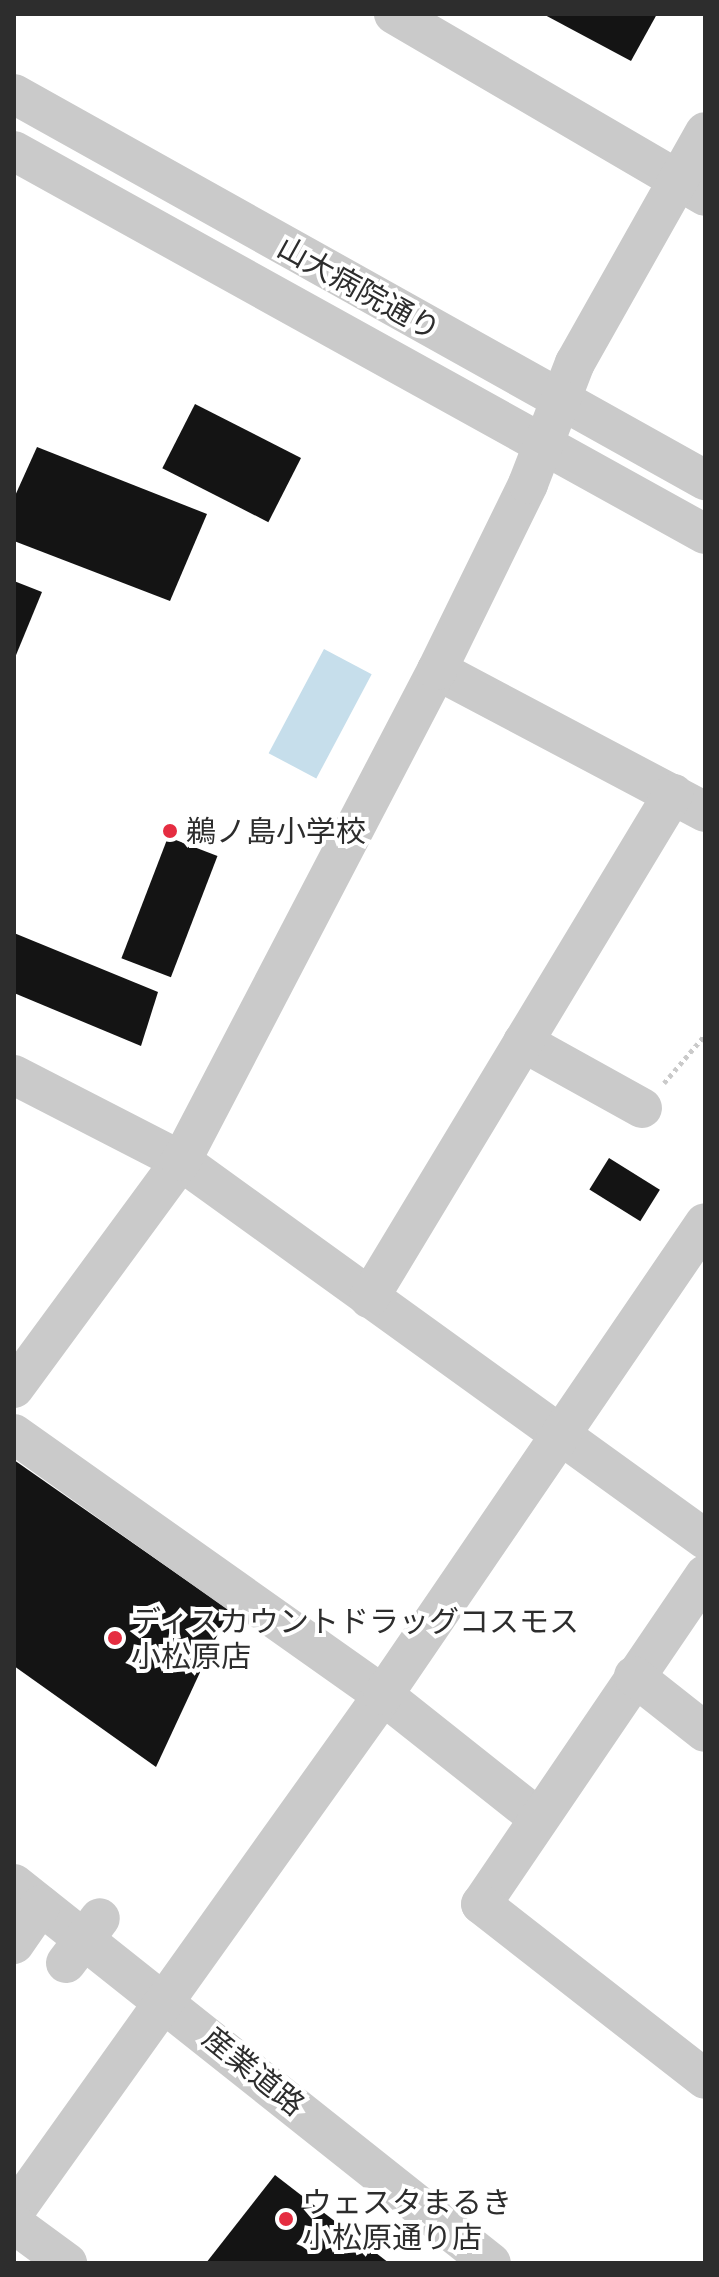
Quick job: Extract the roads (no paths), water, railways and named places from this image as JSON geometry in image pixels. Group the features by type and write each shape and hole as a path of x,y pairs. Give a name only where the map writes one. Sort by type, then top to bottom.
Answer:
{"street":[{"path":"394,14 691,189"},
{"name":"山大病院通り","path":"14,94 705,480"},
{"path":"14,1388 181,1161 437,670 542,443 558,400 691,189 705,132"},
{"name":"山大病院通り","path":"14,151 705,534"},
{"path":"369,1298 523,1042 689,803 437,670"},
{"path":"523,1042 642,1108"},
{"path":"14,1075 181,1161 558,1437 705,1539"},
{"path":"14,2212 383,1695 558,1437 702,1233"},
{"path":"14,1434 383,1695 538,1818"},
{"path":"705,1575 481,1904 705,2079"},
{"path":"634,1676 705,1732"},
{"path":"14,1944 27,1894"},
{"name":"産業道路","path":"27,1894 164,1998 491,2263"},
{"path":"66,1963 100,1918"},
{"path":"14,2224 67,2263"}],"water":[{"path":"324,649 372,674 316,779 269,753"}],"place":[{"name":"鵜ノ島小学校","path":"170,831"},
{"name":"ディスカウントドラッグコスモス 小松原店","path":"115,1638"},
{"name":"ウェスタまるき 小松原通り店","path":"286,2219"}]}
